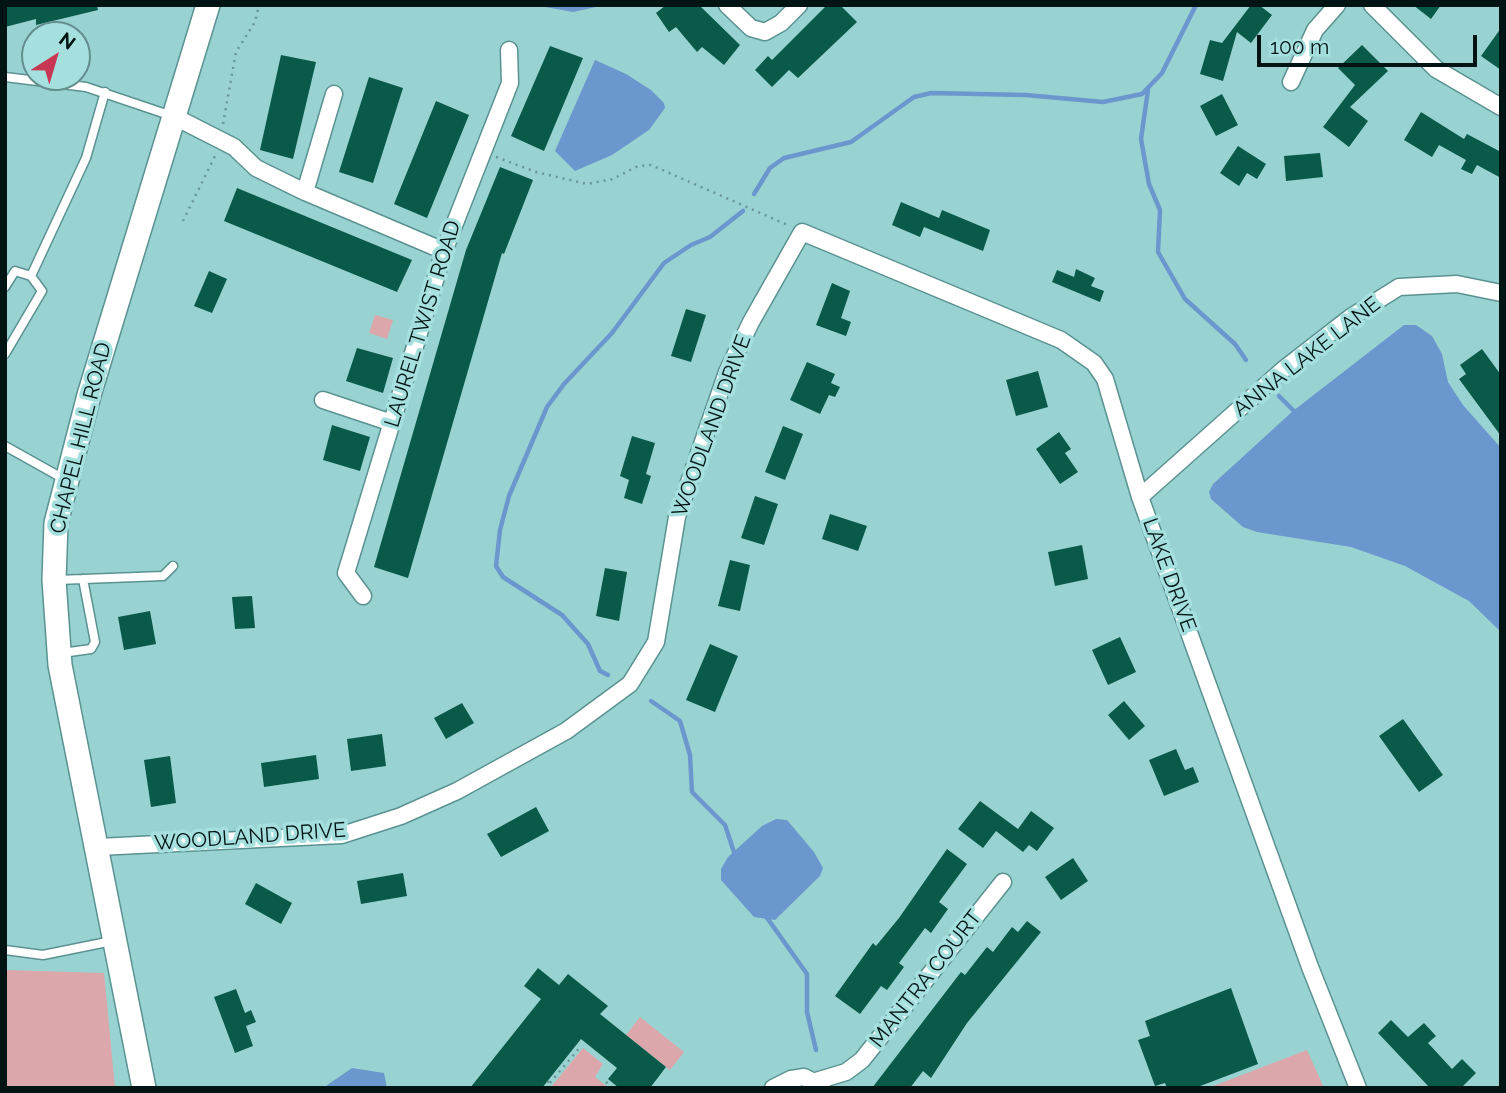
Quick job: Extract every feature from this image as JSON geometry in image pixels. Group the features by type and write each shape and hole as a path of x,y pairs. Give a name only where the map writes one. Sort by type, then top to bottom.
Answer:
{"main road":[{"name":"CHAPEL HILL ROAD","path":"144,1088 60,653 54,580 55,523 101,356 175,117 201,11"}],"street":[{"path":"727,5 751,28 765,32 781,23 799,5"},
{"path":"1291,82 1315,30 1337,5"},
{"path":"1372,5 1436,69 1501,107"},
{"name":"LAUREL TWIST ROAD","path":"363,596 346,573 444,251 510,83 509,50"},
{"path":"305,192 334,94"},
{"path":"175,117 234,147 256,168 305,192 444,251"},
{"name":"LAKE DRIVE","path":"802,232 1061,340 1080,351 1105,379 1140,497 1310,967 1358,1088"},
{"name":"WOODLAND DRIVE","path":"98,847 342,835 401,816 457,791 566,731 630,684 656,642 677,517 727,373 751,321 802,232"},
{"name":"ANNA LAKE LANE","path":"1140,497 1284,369 1351,317 1399,288 1457,284 1501,293"},
{"path":"323,400 392,423"},
{"name":"MANTRA COURT","path":"773,1088 791,1079 804,1077 820,1084 846,1072 862,1060 1003,882"},
{"name":"MANTRA COURT","path":"838,1088 846,1072"}],"lane":[{"path":"5,77 42,79 105,92 175,117"},
{"path":"31,276 86,158 105,92"},
{"path":"5,287 15,271 31,276 42,291 5,354"},
{"path":"5,446 54,476 67,480"},
{"path":"54,580 163,576 173,566"},
{"path":"60,653 91,649 95,642 83,579"},
{"path":"5,950 43,955 116,940"}],"path":[{"path":"225,118 236,52 255,22 259,5"},
{"path":"483,151 536,172 587,184 613,179 638,166 651,165 802,232"},
{"path":"183,221 215,159"},
{"path":"547,1088 549,1082 581,1046"},
{"path":"606,1082 613,1088"}],"shaded area":[{"path":"375,315 393,320 387,339 369,333"},
{"path":"5,970 104,973 115,1088 5,1088"},
{"path":"640,1017 684,1052 670,1070 626,1035"},
{"path":"583,1048 603,1064 595,1077 609,1088 550,1088"},
{"path":"1307,1050 1324,1088 1208,1088 1260,1068"}],"water":[{"path":"534,5 605,5 573,12"},
{"path":"595,60 626,74 651,90 664,103 665,108 649,130 612,155 575,171 555,151"},
{"path":"1404,325 1416,325 1432,336 1442,354 1448,382 1463,405 1501,448 1501,632 1469,601 1405,566 1351,547 1257,532 1243,527 1211,499 1209,492 1213,484 1293,411"},
{"path":"776,819 787,820 814,852 823,868 820,876 775,920 754,917 721,880 721,869 728,857 762,826"},
{"path":"352,1068 384,1073 387,1088 323,1088"}],"building":[{"path":"5,5 97,5 98,10 53,21 36,19 5,27"},
{"path":"666,5 699,5 740,45 724,65 702,47 697,52 676,27 669,32 656,13"},
{"path":"827,5 840,5 857,22 798,78 789,70 772,87 755,70 768,56 772,60"},
{"path":"1251,5 1259,5 1272,15 1251,43 1237,32 1223,81 1200,74 1210,40 1222,43"},
{"path":"1413,5 1441,5 1431,19"},
{"path":"1501,28 1501,70 1481,56"},
{"path":"1362,45 1388,71 1350,107 1368,121 1349,147 1323,127 1355,85 1338,68"},
{"path":"550,46 583,58 544,151 511,136"},
{"path":"281,55 316,62 293,159 260,150"},
{"path":"369,77 403,88 373,183 339,172"},
{"path":"1222,94 1238,125 1216,136 1200,106"},
{"path":"436,101 469,115 427,218 394,204"},
{"path":"1421,112 1464,139 1467,134 1501,152 1501,178 1477,165 1472,174 1461,169 1466,160 1439,145 1432,157 1404,140"},
{"path":"1238,146 1266,164 1257,179 1247,173 1239,186 1220,173"},
{"path":"1320,153 1323,177 1286,181 1284,156"},
{"path":"500,167 533,180 504,254 502,253 408,578 374,567 466,250"},
{"path":"237,188 412,260 397,292 224,221"},
{"path":"901,202 939,218 942,210 990,230 983,251 924,227 920,237 892,225"},
{"path":"1076,269 1095,278 1091,286 1104,291 1100,302 1052,282 1057,270 1074,277"},
{"path":"209,271 227,279 212,313 194,306"},
{"path":"832,283 850,291 841,318 851,322 846,336 816,325"},
{"path":"686,309 706,315 691,362 671,356"},
{"path":"357,348 393,358 383,393 346,381"},
{"path":"1482,349 1501,375 1501,436 1459,379 1466,374 1460,365"},
{"path":"807,362 835,374 831,383 840,387 835,397 829,395 820,414 790,400"},
{"path":"1038,371 1048,407 1016,416 1006,380"},
{"path":"332,425 370,437 360,471 323,460"},
{"path":"783,426 803,434 785,480 765,472"},
{"path":"1059,432 1071,449 1065,453 1078,472 1060,484 1036,449"},
{"path":"632,436 655,443 646,474 651,476 642,504 624,498 629,480 620,476"},
{"path":"755,496 778,504 764,545 741,538"},
{"path":"830,514 867,526 858,551 822,539"},
{"path":"1082,545 1088,579 1055,586 1048,552"},
{"path":"730,560 750,565 740,611 718,606"},
{"path":"605,568 627,572 619,621 596,616"},
{"path":"252,596 255,628 235,629 232,597"},
{"path":"150,611 156,644 124,650 118,617"},
{"path":"1120,637 1136,672 1108,685 1092,650"},
{"path":"710,644 738,656 715,712 686,700"},
{"path":"1124,701 1145,726 1129,740 1108,715"},
{"path":"462,703 474,723 446,739 434,718"},
{"path":"1403,719 1443,775 1419,792 1379,736"},
{"path":"382,734 386,766 351,771 347,739"},
{"path":"1176,749 1185,770 1193,767 1199,782 1164,796 1149,760"},
{"path":"316,755 319,779 264,787 261,763"},
{"path":"170,756 176,803 151,807 144,760"},
{"path":"980,801 1018,829 1031,811 1054,828 1037,851 1029,845 1023,852 996,831 983,848 958,829"},
{"path":"536,807 549,831 501,857 487,834"},
{"path":"947,849 967,864 939,902 948,909 931,933 925,928 899,963 904,967 887,990 881,986 860,1014 835,996 873,943 876,946 899,918"},
{"path":"1073,858 1088,881 1061,900 1045,877"},
{"path":"403,873 407,896 361,904 357,881"},
{"path":"256,883 292,903 281,924 245,904"},
{"path":"1027,921 1041,932 967,1023 931,1078 923,1071 910,1088 872,1088 961,972 965,975 987,947 993,952 1012,927 1018,932"},
{"path":"538,968 559,985 568,974 608,1006 600,1014 666,1067 650,1088 619,1088 608,1079 617,1068 581,1039 542,1088 470,1088 541,999 524,986"},
{"path":"1231,988 1258,1064 1195,1088 1167,1088 1165,1083 1155,1086 1138,1040 1150,1036 1145,1021"},
{"path":"236,989 245,1013 251,1010 256,1022 246,1026 253,1046 235,1053 214,997"},
{"path":"1391,1020 1408,1037 1424,1023 1436,1036 1428,1043 1452,1069 1462,1059 1476,1073 1461,1088 1430,1088 1378,1033"}],"waterway":[{"path":"754,194 770,168 784,158 851,142 914,97 931,93 1026,95 1103,102 1142,94 1162,73 1196,5"},
{"path":"1148,90 1141,139 1149,184 1160,210 1158,252 1185,299 1235,344 1246,360"},
{"path":"608,675 600,671 588,644 562,615 503,577 496,566 500,530 509,496 547,407 564,384 612,333 664,263 691,245 710,237 743,211"},
{"path":"1279,396 1298,415"},
{"path":"651,701 680,721 690,755 692,792 725,825 735,855"},
{"path":"765,915 807,974 807,1012 816,1050"}]}
